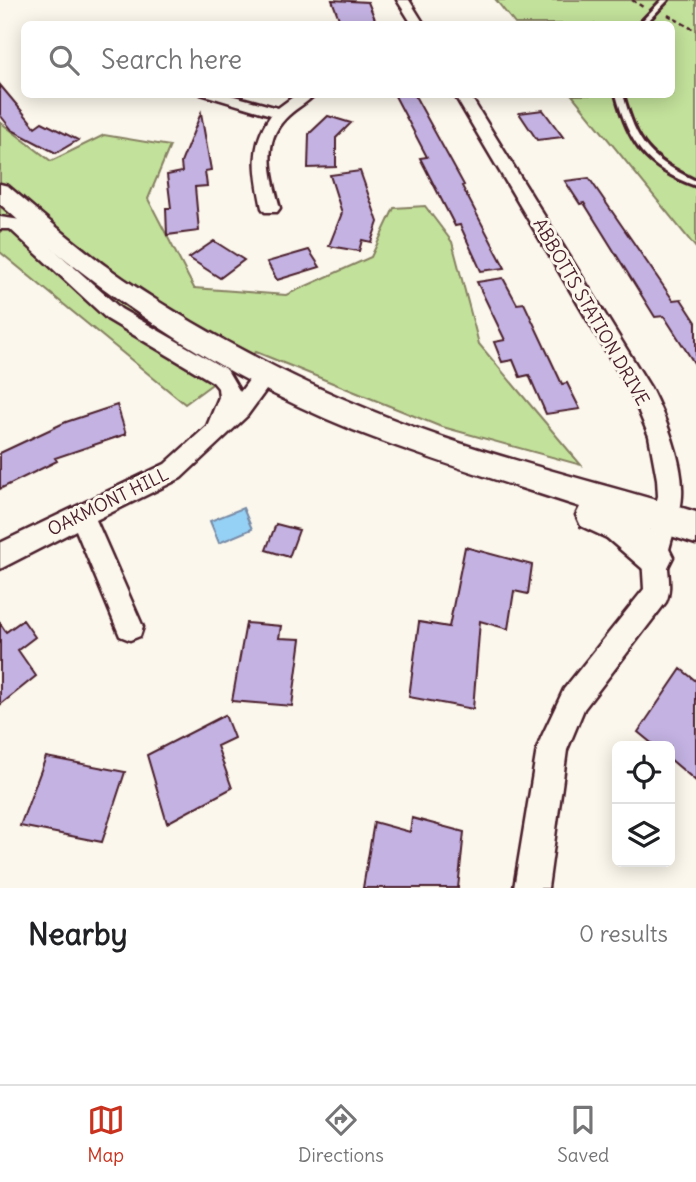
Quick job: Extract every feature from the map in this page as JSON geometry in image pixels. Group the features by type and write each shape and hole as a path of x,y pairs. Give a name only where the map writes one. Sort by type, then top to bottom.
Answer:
{"main road":[{"path":"3,206 57,241 114,285 181,328 266,375 362,420 467,457 680,524"},
{"path":"467,457 477,478 485,484 614,521 629,531 655,556"}],"street":[{"path":"403,0 416,21"},
{"path":"223,98 279,113"},
{"path":"271,208 261,168 262,141 279,113 302,98"},
{"name":"ABBOTTS STATION DRIVE","path":"463,98 642,393 660,436 670,496 680,524 655,556 657,593 574,699 552,749 531,888"},
{"path":"3,206 15,224 114,314 220,376 230,385 232,395 214,434"},
{"name":"OAKMONT HILL","path":"0,557 23,542 173,471 239,410 266,375"},
{"path":"82,516 130,627"}],"lane":[{"path":"645,21 665,0"},
{"path":"620,98 628,130 645,155 696,184"}],"path":[{"path":"632,0 643,7"},
{"path":"662,13 675,17 696,31"}],"green space":[{"path":"496,0 696,0 696,248 574,98 675,98 675,21 513,21"},
{"path":"0,122 51,161 104,135 170,146 148,199 194,288 286,295 371,257 394,208 425,206 452,242 479,344 581,465 439,426 256,352 185,404 0,252"}],"water":[{"path":"243,508 252,529 219,543 210,521"}],"building":[{"path":"332,0 368,2 376,21 340,21"},
{"path":"0,85 35,127 42,122 78,140 56,153 12,130 0,115"},
{"path":"396,98 416,98 505,268 481,271 460,225 455,226 420,158 427,157"},
{"path":"543,110 563,137 537,140 519,113"},
{"path":"201,113 211,170 205,171 207,186 195,187 199,231 167,235 166,208 171,208 167,175 182,172 181,163"},
{"path":"328,116 351,123 336,138 336,167 308,168 309,134"},
{"path":"360,171 378,222 371,242 362,240 359,251 329,246 342,213 330,175"},
{"path":"589,178 673,300 681,299 696,322 696,366 664,316 655,317 584,203 580,204 565,181"},
{"path":"214,241 244,260 220,278 189,258"},
{"path":"309,250 320,267 277,280 267,262"},
{"path":"503,278 517,304 524,303 562,384 567,383 580,409 546,414 529,375 520,377 513,360 502,362 494,342 505,340 477,282"},
{"path":"117,405 126,434 55,458 57,461 0,489 0,453 66,422"},
{"path":"276,524 299,530 289,557 266,550"},
{"path":"465,547 532,565 528,594 514,591 508,629 480,621 473,709 409,697 419,622 449,627"},
{"path":"23,620 35,637 18,650 36,676 0,705 0,623 6,632"},
{"path":"246,623 281,626 279,638 301,639 292,706 232,701"},
{"path":"681,669 696,681 696,781 675,763 675,741 649,741 638,732"},
{"path":"225,715 234,738 217,746 232,788 167,823 147,755"},
{"path":"46,757 125,772 102,842 20,826"},
{"path":"412,818 464,832 458,888 363,888 374,822 410,832"}]}
